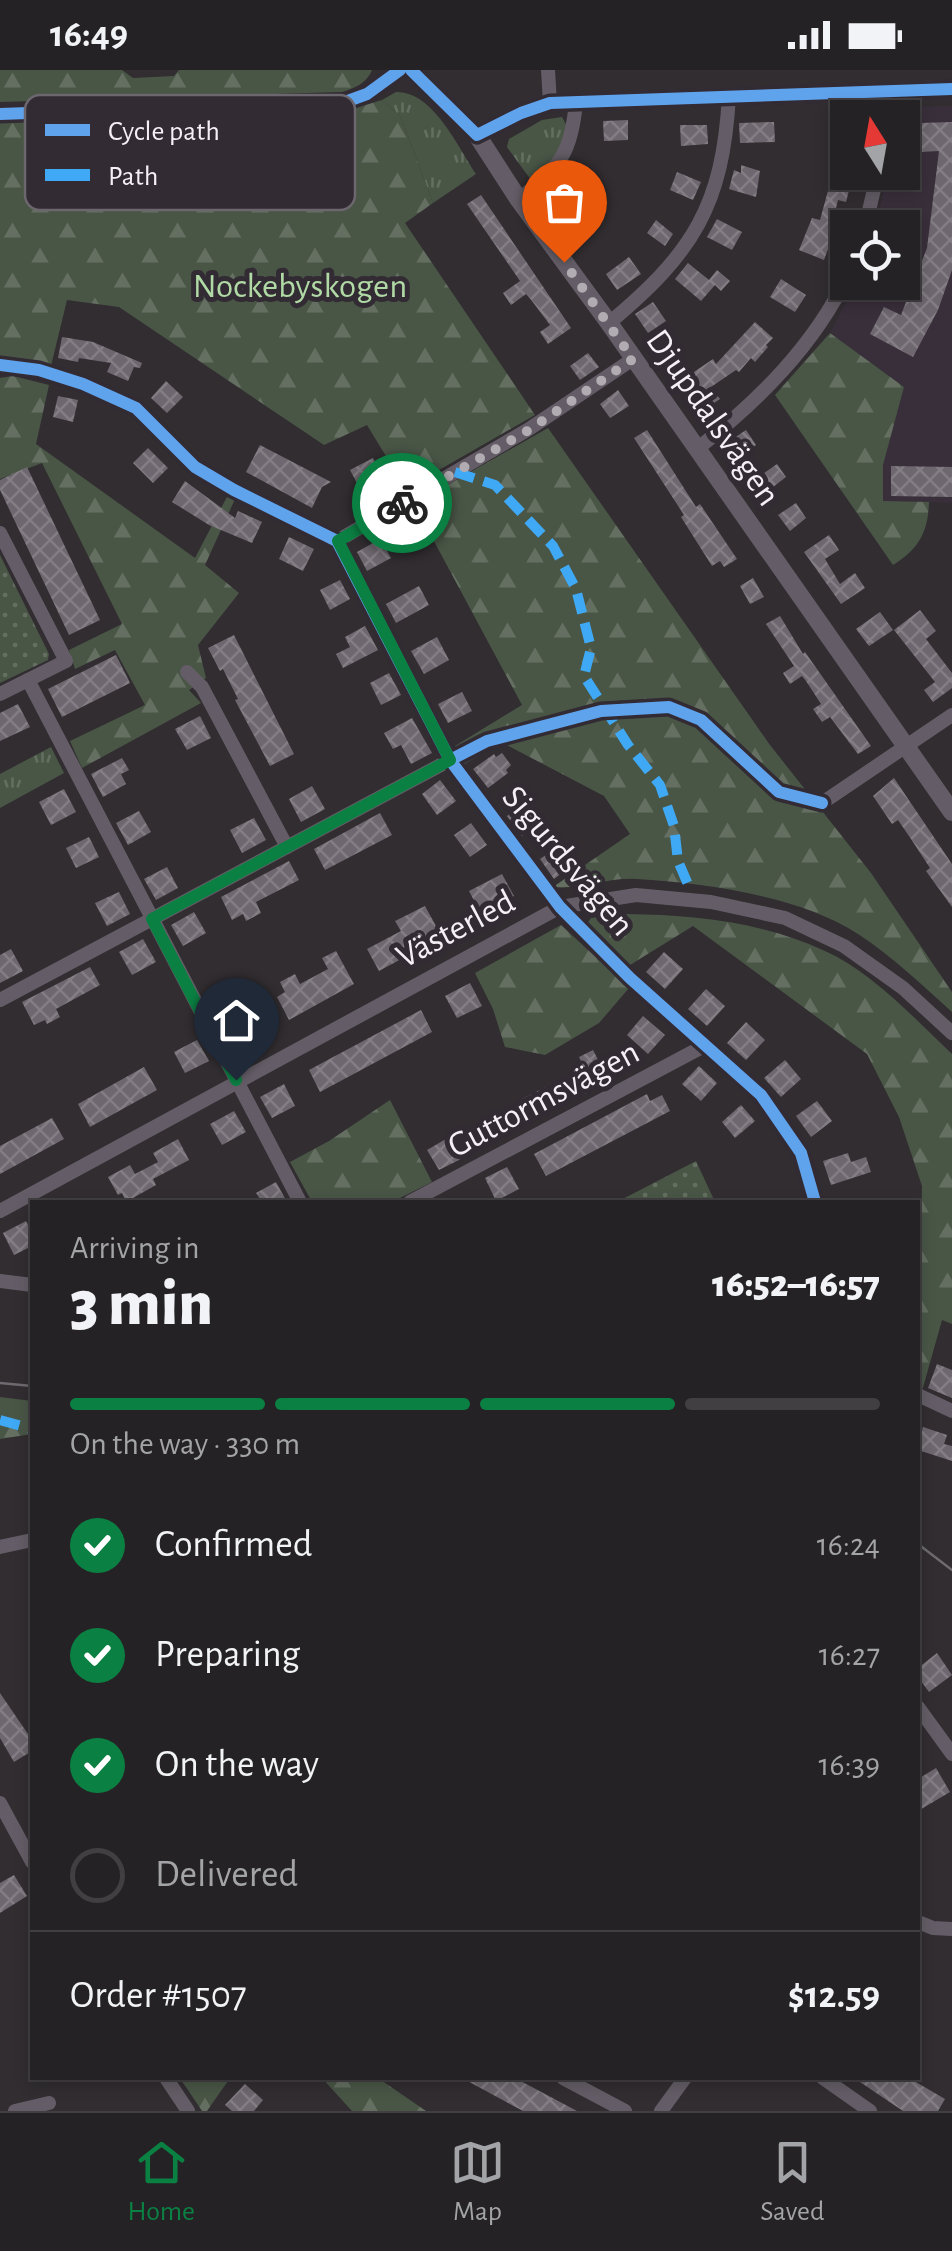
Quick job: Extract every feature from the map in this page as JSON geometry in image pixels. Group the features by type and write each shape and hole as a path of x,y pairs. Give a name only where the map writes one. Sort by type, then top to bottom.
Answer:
{"street":[{"path":"355,99 368,94 400,70"},
{"name":"Djupdalsvägen","path":"411,70 477,134 519,200 952,812"},
{"path":"548,70 550,104"},
{"path":"477,134 521,112 550,104 952,89"},
{"path":"880,91 880,100"},
{"path":"609,323 677,260 706,214 726,146 729,95"},
{"path":"519,200 554,169 570,147 576,102"},
{"path":"0,114 25,113"},
{"path":"697,449 771,384 812,336 833,300"},
{"path":"0,365 39,370 136,408 196,466 234,490 338,541 529,430 633,359"},
{"path":"0,533 66,661 0,694"},
{"name":"Sigurdsvägen","path":"338,541 450,760 560,907 630,978 761,1096 801,1152 814,1200"},
{"path":"187,672 202,687 287,847"},
{"path":"28,680 299,1200"},
{"path":"822,804 952,715"},
{"path":"0,1000 450,760"},
{"name":"Västerled","path":"0,1211 560,907 636,894 716,903 785,918 844,946 903,988 952,1033"},
{"name":"Guttormsvägen","path":"414,1200 704,1046"},
{"path":"0,1282 30,1284"},
{"path":"920,1396 952,1411"},
{"path":"0,1548 30,1540"},
{"path":"920,1710 952,1754"},
{"path":"0,1803 30,1858"},
{"path":"920,1923 933,1928 952,1928"},
{"path":"167,2080 188,2111"},
{"path":"567,2080 625,2111"},
{"path":"661,2111 684,2080"},
{"path":"827,2080 870,2111"},
{"path":"15,2111 49,2103"}],"shaded area":[{"path":"952,106 952,503 882,501 883,465 904,387 830,333 847,300 920,300 920,210 879,210 884,190 920,190 920,107"}],"green space":[{"path":"0,70 122,70 133,78 174,76 179,70 372,70 360,84 342,92 25,95 25,101 0,102"},
{"path":"396,92 409,94 433,110 476,174 433,203 401,117 382,100"},
{"name":"Nockebyskogen","path":"382,100 401,117 433,203 405,223 535,415 406,489 367,425 324,445 119,307 67,300 51,366 0,356 0,121 25,121 25,210 355,210 355,108"},
{"path":"562,117 568,128 562,144 531,180 507,147 509,139 542,120"},
{"path":"830,333 904,387 883,465 883,501 929,502 920,539 893,565 775,395"},
{"path":"13,376 49,385 36,444 195,558 228,495 235,499 205,565 239,593 198,645 206,678 189,690 201,703 82,768 70,741 145,705 115,650 75,669 69,650 122,624 42,463 0,479 0,378"},
{"path":"548,428 770,745 871,873 952,992 952,1012 858,934 781,901 722,888 637,879 553,887 630,834 604,796 501,742 463,765 455,746 522,705 414,504"},
{"path":"0,555 49,654 48,660 0,683"},
{"path":"51,747 64,773 0,808 0,774"},
{"path":"627,914 678,916 753,927 801,941 843,960 876,984 952,1054 952,1324 942,1320 922,1391 922,1186 899,1117 867,1054 693,926 630,965 586,925 591,918"},
{"path":"561,925 629,988 599,1023 545,1055 505,1047 493,1009 475,973"},
{"path":"390,1100 432,1182 396,1200 311,1200 290,1162"},
{"path":"696,1161 714,1200 621,1200"},
{"path":"0,1397 30,1401 30,1434 0,1439"},
{"path":"181,2080 229,2080 207,2111 202,2111"},
{"path":"324,2080 381,2080 426,2111 352,2111"}],"building":[{"path":"628,120 628,140 604,141 603,121"},
{"path":"774,122 775,142 740,143 739,123"},
{"path":"952,122 952,270 938,310 913,357 870,334 884,307 901,315 907,300 920,300 920,266 927,248 939,151 920,152 920,123"},
{"path":"680,125 707,125 708,144 681,146"},
{"path":"741,165 760,171 756,197 729,189 734,170 741,173"},
{"path":"677,172 701,182 693,200 670,190"},
{"path":"830,183 830,190 849,190 846,202 838,200 836,210 830,210 830,244 824,260 799,250 812,218 820,220"},
{"path":"569,187 588,214 572,226 552,199"},
{"path":"481,195 571,328 548,344 540,332 550,325 526,294 511,305 503,293 520,281 467,204"},
{"path":"717,219 742,232 732,250 707,237"},
{"path":"656,220 673,234 665,246 647,233"},
{"path":"629,257 641,274 617,290 606,274"},
{"path":"688,263 709,280 717,270 730,281 721,291 715,285 701,301 675,279"},
{"path":"781,279 806,295 795,312 770,297"},
{"path":"653,302 666,321 648,333 635,314"},
{"path":"755,322 773,338 768,347 755,362 751,358 739,372 736,370 711,387 720,399 704,410 682,380 713,359 716,364"},
{"path":"62,337 93,342 142,363 140,368 134,367 128,381 107,372 111,363 58,358"},
{"path":"588,353 599,367 580,380 570,366"},
{"path":"166,381 183,397 167,413 151,398"},
{"path":"618,390 629,406 610,418 600,404"},
{"path":"58,396 78,400 73,422 53,417"},
{"path":"647,430 696,507 700,504 737,559 724,567 720,561 712,566 634,438"},
{"path":"746,430 756,445 738,457 728,442"},
{"path":"260,445 331,482 322,487 312,508 246,472"},
{"path":"148,448 168,468 153,483 133,463"},
{"path":"373,458 390,489 367,502 350,470"},
{"path":"777,464 786,477 764,494 754,480"},
{"path":"891,466 952,467 952,497 891,496"},
{"path":"27,467 100,620 69,635 0,490 0,480"},
{"path":"185,481 235,518 238,511 262,522 252,543 209,525 172,502"},
{"path":"796,503 806,518 790,531 778,515"},
{"path":"829,535 839,550 825,559 840,584 855,573 865,588 841,604 804,552"},
{"path":"289,537 314,549 303,571 279,559"},
{"path":"380,539 391,558 367,571 357,552"},
{"path":"753,578 764,597 750,604 740,586"},
{"path":"340,580 350,599 330,610 320,590"},
{"path":"419,586 429,605 396,623 386,604"},
{"path":"920,610 936,631 926,639 952,673 952,688 933,702 924,690 935,682 894,630"},
{"path":"880,612 893,630 869,646 856,629"},
{"path":"780,616 871,746 858,754 830,717 822,722 813,709 821,704 802,676 790,684 783,673 794,666 766,624"},
{"path":"365,626 378,650 343,668 336,654 350,647 345,637"},
{"path":"234,635 294,754 270,766 223,669 220,671 208,648"},
{"path":"437,637 449,660 424,674 411,651"},
{"path":"116,655 130,683 62,717 48,689"},
{"path":"389,673 401,695 381,705 370,683"},
{"path":"462,692 472,711 448,723 438,704"},
{"path":"18,704 30,727 0,741 0,713"},
{"path":"200,716 211,738 187,750 175,729"},
{"path":"412,718 432,753 411,764 401,745 393,749 384,733"},
{"path":"502,753 511,765 508,773 488,788 473,769"},
{"path":"122,758 129,770 121,774 126,784 103,797 91,774"},
{"path":"894,778 952,864 952,907 926,871 930,868 898,820 892,824 873,796"},
{"path":"440,780 456,801 437,815 422,794"},
{"path":"312,786 325,809 301,822 289,799"},
{"path":"64,789 76,812 51,825 39,802"},
{"path":"528,799 544,820 522,836 507,816"},
{"path":"139,811 151,832 128,845 116,823"},
{"path":"380,813 392,835 325,870 314,849"},
{"path":"254,818 266,840 242,853 230,830"},
{"path":"471,823 487,845 470,857 454,835"},
{"path":"89,837 99,857 76,868 66,848"},
{"path":"559,846 573,865 554,879 540,859"},
{"path":"289,861 299,880 256,902 261,913 246,921 243,914 232,920 221,897"},
{"path":"167,867 178,888 156,900 144,879"},
{"path":"502,874 514,896 481,914 469,891"},
{"path":"119,892 130,914 107,926 95,903"},
{"path":"425,906 442,937 379,971 367,949 401,931 395,921"},
{"path":"194,912 206,933 183,946 171,925"},
{"path":"143,939 156,962 132,975 119,952"},
{"path":"11,949 23,971 0,983 0,955"},
{"path":"336,951 354,984 289,1020 277,997 285,992 280,982 295,974 300,984 328,969 322,958"},
{"path":"664,952 683,969 665,989 646,972"},
{"path":"90,967 100,985 56,1009 60,1017 34,1025 22,1002"},
{"path":"470,983 482,1006 457,1018 445,996"},
{"path":"706,989 725,1006 707,1026 688,1009"},
{"path":"421,1010 432,1032 320,1092 309,1070"},
{"path":"245,1014 251,1025 260,1020 266,1032 234,1049 220,1022"},
{"path":"643,1016 665,1035 648,1054 627,1035"},
{"path":"746,1022 765,1040 746,1060 727,1043"},
{"path":"197,1040 209,1061 185,1073 174,1052"},
{"path":"593,1050 609,1081 585,1094 573,1071 583,1066 579,1057"},
{"path":"785,1060 801,1079 781,1097 764,1078"},
{"path":"699,1066 717,1083 701,1101 682,1084"},
{"path":"144,1067 157,1090 90,1127 78,1104"},
{"path":"284,1084 295,1106 272,1118 260,1097"},
{"path":"546,1087 557,1108 533,1120 522,1099"},
{"path":"647,1094 650,1101 662,1095 670,1111 546,1176 534,1154"},
{"path":"817,1101 832,1121 811,1137 796,1116"},
{"path":"741,1105 755,1121 735,1138 722,1122"},
{"path":"234,1111 246,1132 222,1145 210,1124"},
{"path":"499,1115 508,1133 490,1143 481,1125"},
{"path":"52,1118 64,1139 0,1174 0,1146"},
{"path":"451,1136 463,1158 439,1170 427,1150"},
{"path":"178,1139 189,1160 153,1179 156,1185 130,1200 125,1200 122,1193 118,1195 108,1177 130,1165 135,1174 158,1162 153,1153"},
{"path":"848,1153 851,1162 866,1157 871,1172 831,1185 823,1161"},
{"path":"507,1167 519,1189 496,1200 485,1178"},
{"path":"276,1182 286,1200 261,1200 256,1193"},
{"path":"26,1221 30,1247 14,1255 3,1233"},
{"path":"937,1364 952,1370 952,1398 928,1388"},
{"path":"923,1427 947,1435 944,1444 952,1446 952,1461 920,1451"},
{"path":"937,1653 952,1675 929,1692 920,1680 920,1666"},
{"path":"0,1693 30,1737 30,1752 14,1762 0,1738"},
{"path":"936,1768 950,1792 920,1810 920,1778"},
{"path":"14,1875 27,1896 0,1913 0,1883"},
{"path":"466,2080 519,2080 577,2111 523,2111"},
{"path":"857,2080 912,2080 945,2099 938,2111 903,2111"},
{"path":"245,2084 263,2100 254,2111 232,2111 225,2105"}],"tram line":[{"path":"0,1383 30,1386"},
{"path":"920,1546 952,1570"}],"marked path":[{"path":"455,472 495,485 553,546 576,589 591,648 584,676 628,745 660,785 674,826 678,861 690,889"},
{"path":"0,1420 30,1428"}],"cycle path":[{"path":"355,98 400,70"},
{"path":"411,70 477,135 550,103 952,89"},
{"path":"0,114 25,113"},
{"path":"0,365 39,370 83,384 136,408 195,467 337,541 450,760 560,907 630,978 761,1095 801,1153 814,1200"},
{"path":"450,760 487,741 601,711 669,707 701,720 779,792 822,803"}],"way so far":[{"path":"402,503 529,430 633,359 564,262"}],"route":[{"path":"236,1080 152,919 450,760 338,541 402,503"}]}
